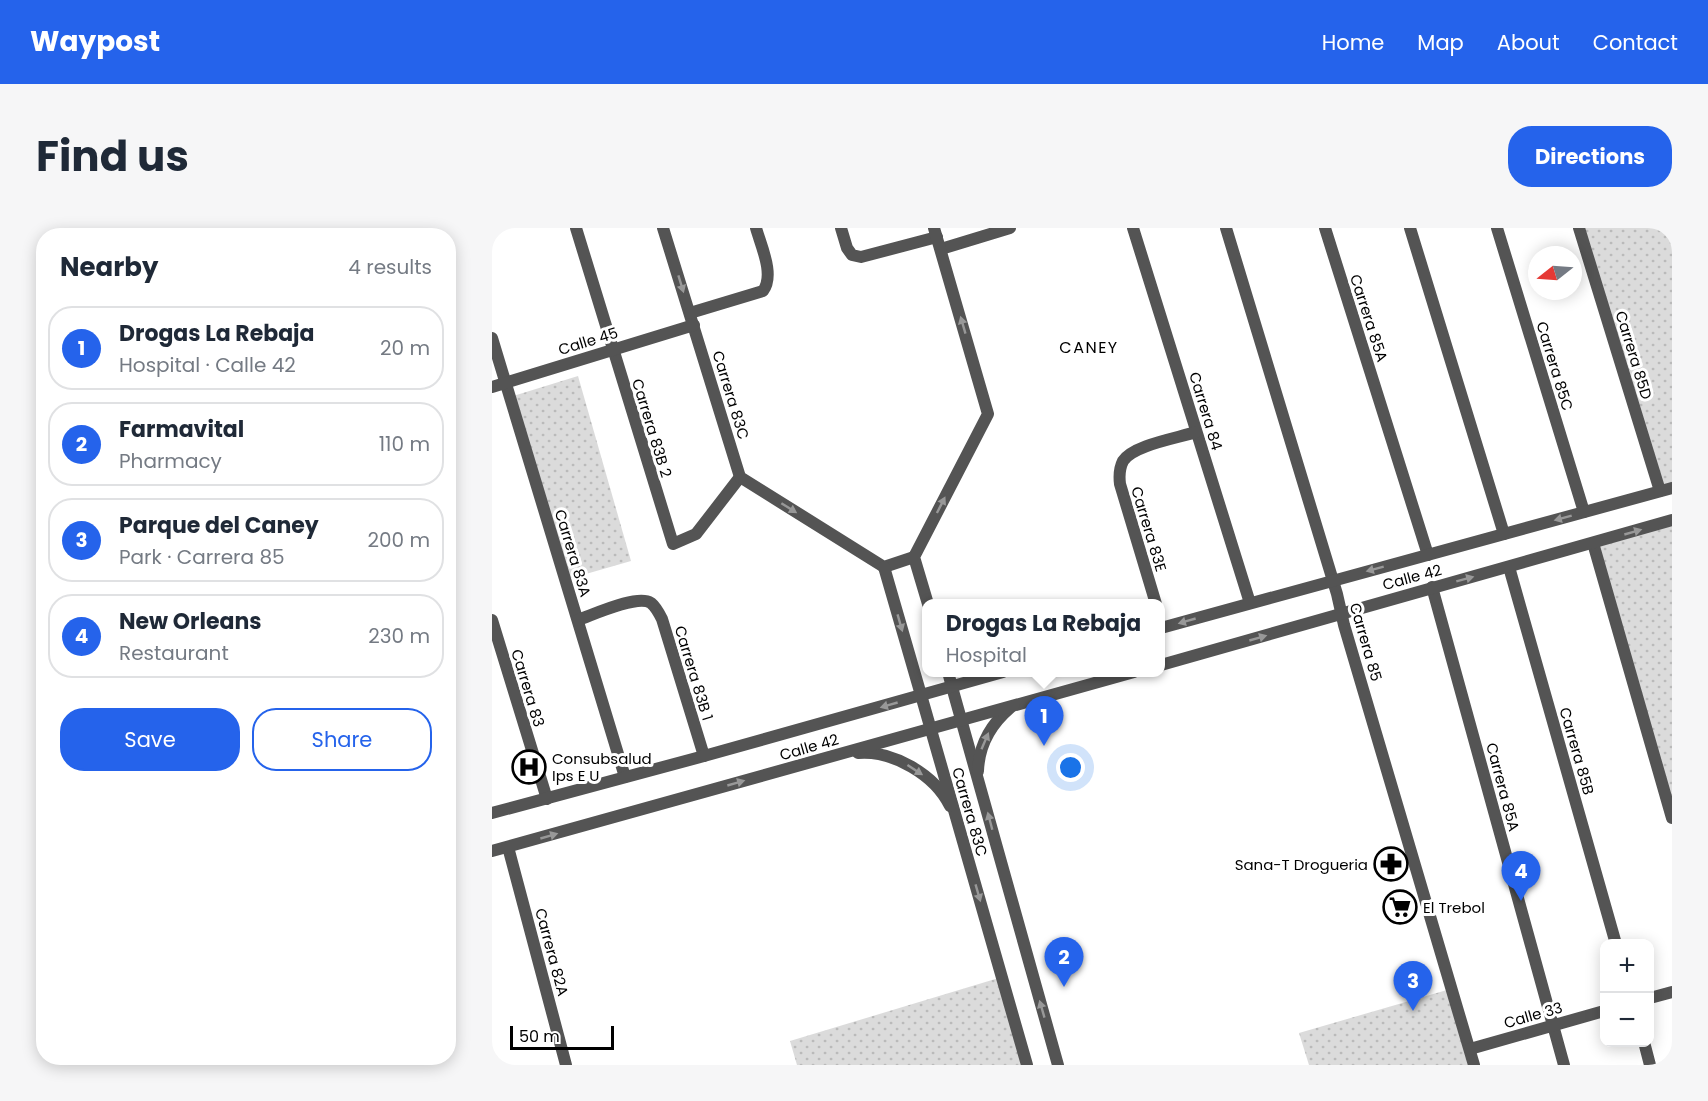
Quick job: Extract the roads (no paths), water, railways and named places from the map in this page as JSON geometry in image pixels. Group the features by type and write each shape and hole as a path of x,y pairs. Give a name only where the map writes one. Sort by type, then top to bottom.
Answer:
{"street":[{"name":"Carrera 83B 2","path":"576,228 673,544 696,534 740,477"},
{"name":"Carrera 83C","path":"663,228 740,477"},
{"name":"Calle 45","path":"492,387 612,350 763,291 768,284 768,275 756,228"},
{"path":"842,228 847,248 852,255 861,257 936,232 988,414 915,557 927,599"},
{"path":"941,249 1010,228"},
{"name":"Carrera 84","path":"1133,228 1250,603"},
{"name":"Carrera 85","path":"1226,228 1333,580 1474,1065"},
{"name":"Carrera 85A","path":"1325,228 1428,555"},
{"path":"1410,228 1504,534"},
{"name":"Carrera 85C","path":"1497,228 1584,512"},
{"name":"Carrera 85D","path":"1579,228 1666,490"},
{"name":"Carrera 83A","path":"492,338 626,777"},
{"name":"Carrera 83E","path":"1155,599 1120,484 1119,473 1129,454 1196,432"},
{"path":"740,477 884,567 915,557"},
{"name":"Calle 42","path":"1165,624 1666,490"},
{"name":"Calle 42","path":"1165,664 1672,520"},
{"path":"1593,543 1672,818"},
{"name":"Carrera 83C","path":"884,567 1027,1065"},
{"name":"Carrera 85B","path":"1509,567 1615,939"},
{"name":"Carrera 85A","path":"1432,587 1564,1065"},
{"name":"Carrera 83B 1","path":"578,620 631,602 641,600 650,602 662,619 704,756"},
{"name":"Carrera 83","path":"492,620 547,799"},
{"name":"Carrera 83C","path":"949,677 1056,1062"},
{"name":"Calle 42","path":"492,813 986,677"},
{"name":"Calle 42","path":"492,851 1116,677"},
{"path":"979,784 979,762 984,740 991,727 1012,706"},
{"path":"839,755 864,753 889,757 911,766 932,782 948,801 959,824"},
{"name":"Carrera 82A","path":"508,847 566,1065"},
{"path":"1654,997 1672,992"},
{"name":"Calle 33","path":"1470,1049 1600,1012"},
{"path":"1645,1047 1650,1065"}],"place":[{"name":"Drogas La Rebaja","path":"1044,746"},
{"name":"Consubsalud Ips E U","path":"529,767"},
{"name":"Sana-T Drogueria","path":"1391,864"},
{"name":"New Orleans","path":"1521,901"},
{"name":"El Trebol","path":"1400,907"},
{"name":"Farmavital","path":"1064,987"},
{"name":"Parque del Caney","path":"1413,1011"}],"district":[{"name":"CANEY","path":"1089,347"}]}
